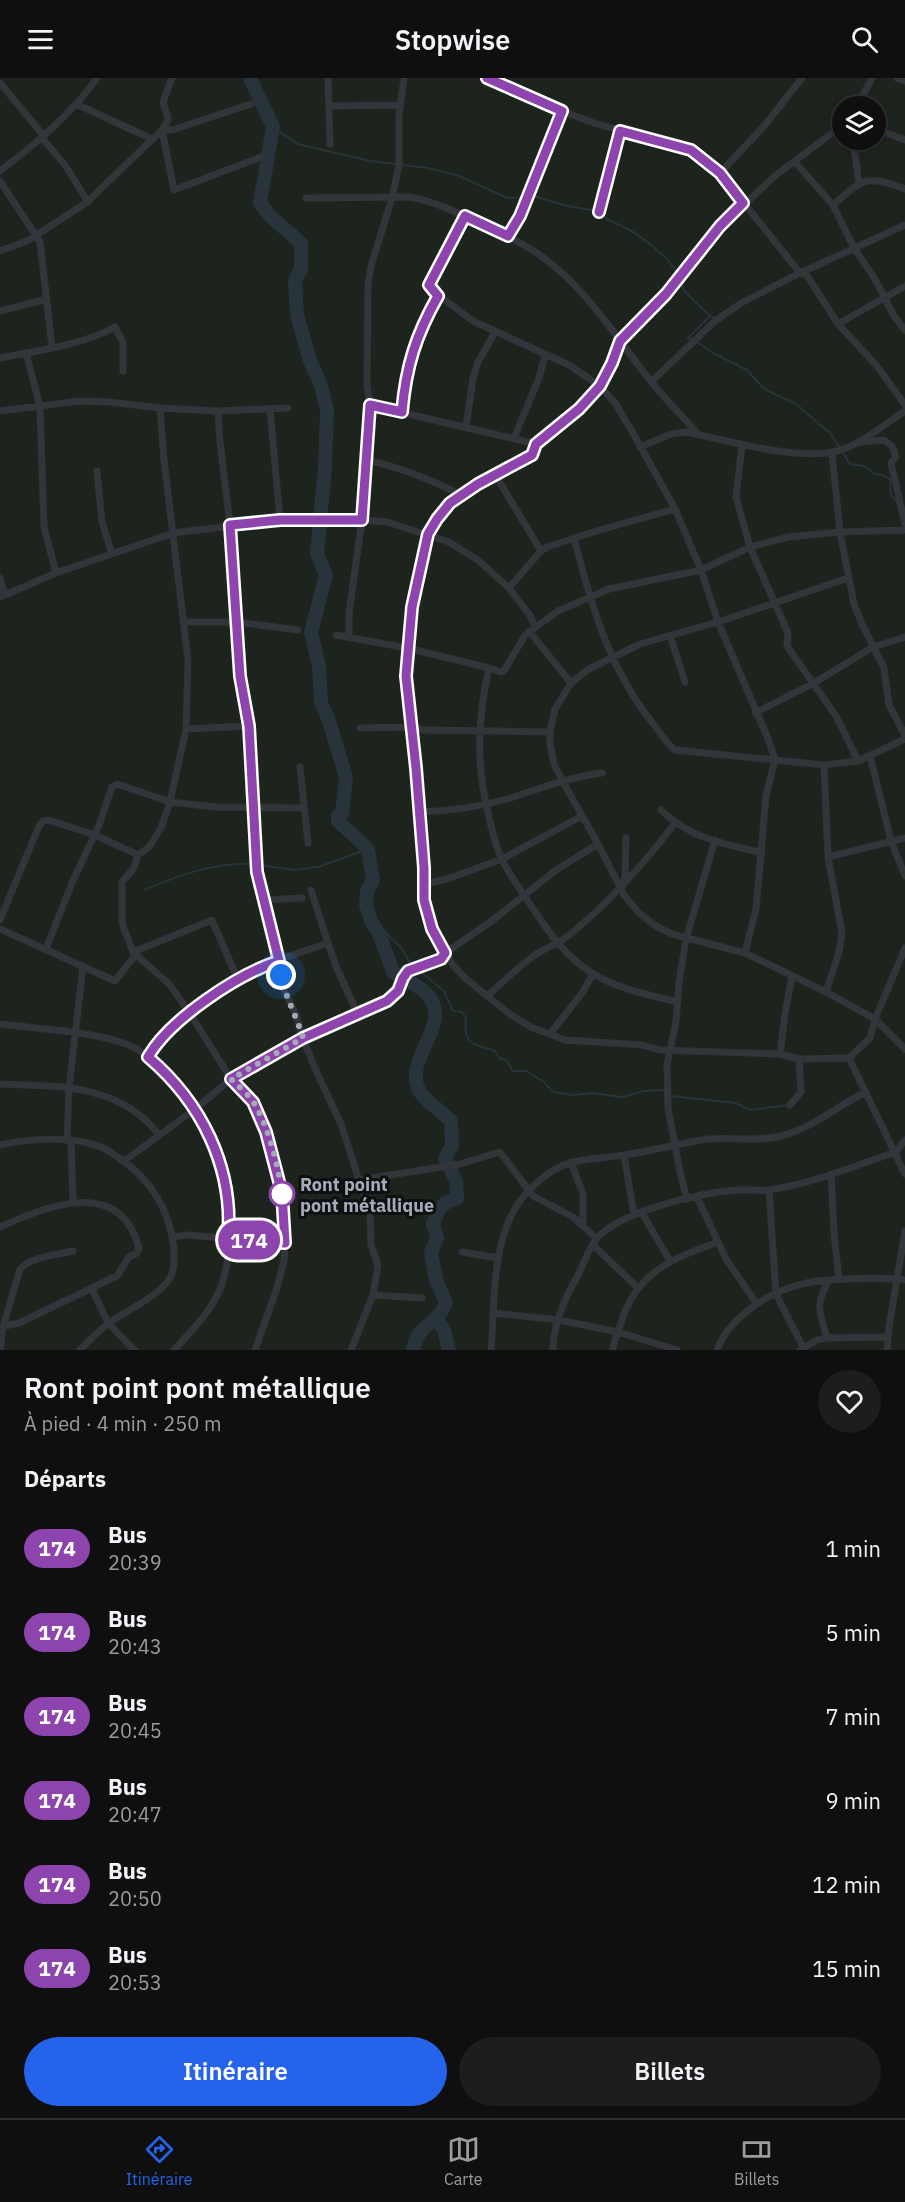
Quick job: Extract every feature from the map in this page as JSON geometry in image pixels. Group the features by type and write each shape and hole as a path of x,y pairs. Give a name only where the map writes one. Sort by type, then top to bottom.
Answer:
{"street":[{"path":"0,171 43,137 76,104 97,78"},
{"path":"0,251 27,241 88,202 162,130 168,122 169,116 163,102 172,78"},
{"path":"328,78 330,144"},
{"path":"349,636 349,613 362,520 370,405 367,385 368,284 401,157 400,105 404,78"},
{"path":"487,78 562,111 620,131 691,150 720,173 800,273 806,274 838,324 877,366 905,405"},
{"path":"720,173 765,125 802,78"},
{"path":"862,96 872,78"},
{"path":"897,78 905,81"},
{"path":"0,83 65,165 88,202"},
{"path":"76,104 152,139"},
{"path":"162,130 172,130 251,104"},
{"path":"329,106 400,105"},
{"path":"508,236 520,216 562,111"},
{"path":"162,130 174,190 261,156"},
{"path":"599,212 620,131"},
{"path":"832,133 794,160 743,203 720,226 666,294 620,341 600,386 579,409 536,444 532,455 461,495 437,519 428,534 414,592 406,676 413,727 425,909 445,953 466,979 511,1015 565,1040 634,1044 670,1051 780,1054 799,1059 849,1058 870,1038 875,1019 905,948"},
{"path":"886,133 905,140"},
{"path":"854,150 858,183"},
{"path":"794,160 832,205 854,248 905,330"},
{"path":"832,205 858,183 867,180 878,180 905,189"},
{"path":"0,181 40,242 52,347"},
{"path":"306,198 410,197 427,200 508,236 544,258 566,277 651,382 698,434"},
{"path":"465,216 429,285 438,296 473,321 569,365 600,386 615,403 675,509 701,570 718,622 755,713 767,736 775,759 766,796 756,909 745,953"},
{"path":"651,382 720,317 768,288 905,225"},
{"path":"838,324 905,286"},
{"path":"402,412 405,381 417,334 438,296"},
{"path":"0,311 47,299"},
{"path":"0,358 52,347 103,333 115,327 123,342 123,371"},
{"path":"466,427 473,378 478,362 495,332"},
{"path":"26,353 40,406 44,527 56,573"},
{"path":"514,438 539,378 545,355"},
{"path":"0,411 80,401 218,411 288,408"},
{"path":"370,405 536,444"},
{"path":"160,408 188,660 186,729 170,802 161,828 148,847 138,855 134,868 122,882 122,923 135,953 169,984 231,1079 253,1102 266,1132 282,1193 285,1243 284,1261 277,1288 255,1350"},
{"path":"270,408 280,520"},
{"path":"218,411 230,525 240,676 249,726 257,872 284,990 341,1124 370,1214 371,1245 378,1265 373,1295 351,1350"},
{"path":"640,447 671,434 686,432 742,445 764,447 778,452 832,453 858,442 905,411"},
{"path":"858,442 884,440 892,446 896,457 891,463 905,524"},
{"path":"742,445 736,497 750,547 773,605 788,633 787,646 836,716 858,761"},
{"path":"832,453 840,532 854,604 884,668 889,705 905,735"},
{"path":"366,460 396,466 461,495"},
{"path":"97,471 102,522 112,554"},
{"path":"496,476 541,551"},
{"path":"896,490 905,486"},
{"path":"509,588 541,551 558,542 675,509"},
{"path":"0,578 3,596 56,573 173,533 280,520 328,519 387,522 449,542 479,561 509,588 531,617 532,629 571,683"},
{"path":"336,635 407,648 501,672 504,671 516,648 532,629 558,611 589,596 635,582 701,570 750,547 788,537 840,532 905,530"},
{"path":"574,538 589,596 612,658 647,717 675,750 824,765 858,761 905,740"},
{"path":"848,578 773,605 639,644 587,670 571,683 555,709 550,732 554,764 561,780 624,895 648,920 657,927 686,939 745,953 826,992 875,1019 905,1049"},
{"path":"183,622 236,622 298,630"},
{"path":"669,635 685,682"},
{"path":"755,713 814,683 873,647 905,637"},
{"path":"489,668 478,732 479,755 486,804 502,860 568,956 593,974 619,986 678,1002"},
{"path":"186,729 249,726"},
{"path":"360,728 413,727 423,730 550,732"},
{"path":"870,756 891,841 905,876"},
{"path":"824,765 828,857 842,933 839,952 826,992"},
{"path":"300,766 308,843"},
{"path":"419,812 438,812 486,804 561,780 602,773"},
{"path":"46,949 72,883 95,835 112,786 117,784 170,802 216,807 304,807"},
{"path":"661,810 675,824 693,833 762,853"},
{"path":"425,884 502,860 582,816"},
{"path":"0,920 43,821 48,820 95,835 138,855"},
{"path":"487,996 535,955 559,943 622,888 655,851 675,824"},
{"path":"622,888 625,875 626,838"},
{"path":"828,857 905,838"},
{"path":"687,1199 667,1093 667,1064 686,939 715,840"},
{"path":"124,1161 194,1110 231,1079 303,1038 394,997 408,971 441,959 445,953 493,920 556,870 598,844"},
{"path":"312,890 337,969 358,1014"},
{"path":"265,900 302,898"},
{"path":"0,929 115,981 135,953 212,920 238,980"},
{"path":"148,1057 152,1048 189,1012 238,980 279,961 328,943"},
{"path":"73,1202 69,1141 69,1088 83,966"},
{"path":"550,1034 582,993 593,974"},
{"path":"780,1054 792,975"},
{"path":"0,1024 74,1034 127,1045 148,1057 175,1082 211,1140 225,1179 229,1201 226,1262 221,1286 203,1318 174,1350"},
{"path":"849,1058 905,1174"},
{"path":"789,1105 801,1092 799,1059"},
{"path":"0,1084 88,1090 122,1102 137,1112 159,1135"},
{"path":"491,1350 498,1258 507,1224 527,1190 549,1173 570,1162 624,1155 675,1144 711,1139 763,1139 782,1136 813,1123 866,1092"},
{"path":"0,1145 35,1140 97,1145 124,1161 156,1193 169,1223 175,1259 171,1278 153,1294 108,1323 80,1350"},
{"path":"553,1350 553,1336 572,1287 595,1242 609,1227 669,1202 735,1190 769,1190 831,1174 896,1152 905,1140"},
{"path":"359,1180 460,1164 500,1152 533,1196 583,1224 595,1242 637,1287"},
{"path":"624,1155 638,1214 670,1262"},
{"path":"570,1162 583,1194 583,1224"},
{"path":"831,1174 839,1280"},
{"path":"769,1190 776,1294 801,1348 827,1338 888,1337"},
{"path":"698,1197 726,1259 757,1304"},
{"path":"0,1227 40,1210 73,1202 93,1202 118,1214 127,1223 139,1245 137,1253 129,1257 117,1276 19,1323 2,1327"},
{"path":"887,1350 901,1280 905,1231"},
{"path":"173,1237 187,1235 285,1243"},
{"path":"613,1350 625,1308 637,1287 670,1262 718,1242"},
{"path":"0,1350 2,1327 17,1277 23,1265 36,1259 74,1251"},
{"path":"462,1252 498,1258"},
{"path":"717,1350 736,1320 757,1304 796,1285 839,1280 901,1280"},
{"path":"827,1338 819,1308 819,1299 829,1281"},
{"path":"92,1288 108,1323 134,1350"},
{"path":"373,1295 422,1298"},
{"path":"494,1313 559,1320 618,1332 677,1350"}],"shaded area":[{"path":"0,78 905,78 905,1350 0,1350"}],"waterway":[{"path":"250,78 273,127 260,203 271,217 301,243 301,270 295,280 297,315 310,361 321,385 327,411 325,467 317,554 326,575 311,632 319,666 321,703 328,718 346,777 342,813 338,816 338,821 368,849 373,880 367,891 366,904 393,972 421,989 433,1003 434,1023 417,1067 416,1077 420,1092 451,1121 452,1146 445,1158 456,1181 457,1198 445,1203 439,1210 433,1224 437,1238 431,1252 436,1280 446,1303 442,1311 418,1335 413,1350"},
{"path":"273,127 297,144 371,161 427,168 457,175 507,198 537,197 567,206 597,211"},
{"path":"601,214 647,242 669,261 678,274"},
{"path":"681,279 684,291 715,318"},
{"path":"692,340 688,338 710,316"},
{"path":"697,342 747,370 764,389 796,404 831,434 850,464 864,466 875,474 890,479 891,495 897,502"},
{"path":"260,865 294,870 318,867 368,849"},
{"path":"144,890 212,867 254,864"},
{"path":"369,915 403,950 410,963 444,991 453,1011 462,1012 466,1018 465,1027 468,1039 495,1051 499,1058 507,1061 513,1071 526,1071 544,1082 553,1092 573,1095 592,1093 622,1097 644,1091 663,1090"},
{"path":"671,1096 735,1103 750,1110 790,1105"},
{"path":"436,1318 444,1330 449,1350"}],"bus line":[{"name":"174","path":"487,78 562,111 520,216 508,236 465,216 454,241 429,285 438,296 417,334 405,381 402,412 370,405 362,520 280,520 230,525 240,676 249,726 257,872 269,913 279,961 238,980 189,1012 152,1048 148,1057 175,1082 189,1101 219,1158 229,1201 228,1238 285,1243 282,1193 266,1132 253,1102 231,1079 303,1038 394,997 408,971 441,959 445,953 432,929 425,909 413,727 406,676 414,592 428,534 450,503 478,484 532,455 536,444 579,409 600,386 620,341 666,294 720,226 743,203 720,173 691,150 620,131 599,212"}],"place":[{"name":"Ront point pont métallique","path":"282,1194"}],"route":[{"path":"281,975 284,990 296,1015 303,1038 231,1079 253,1102 259,1114 277,1167 282,1194"}]}
